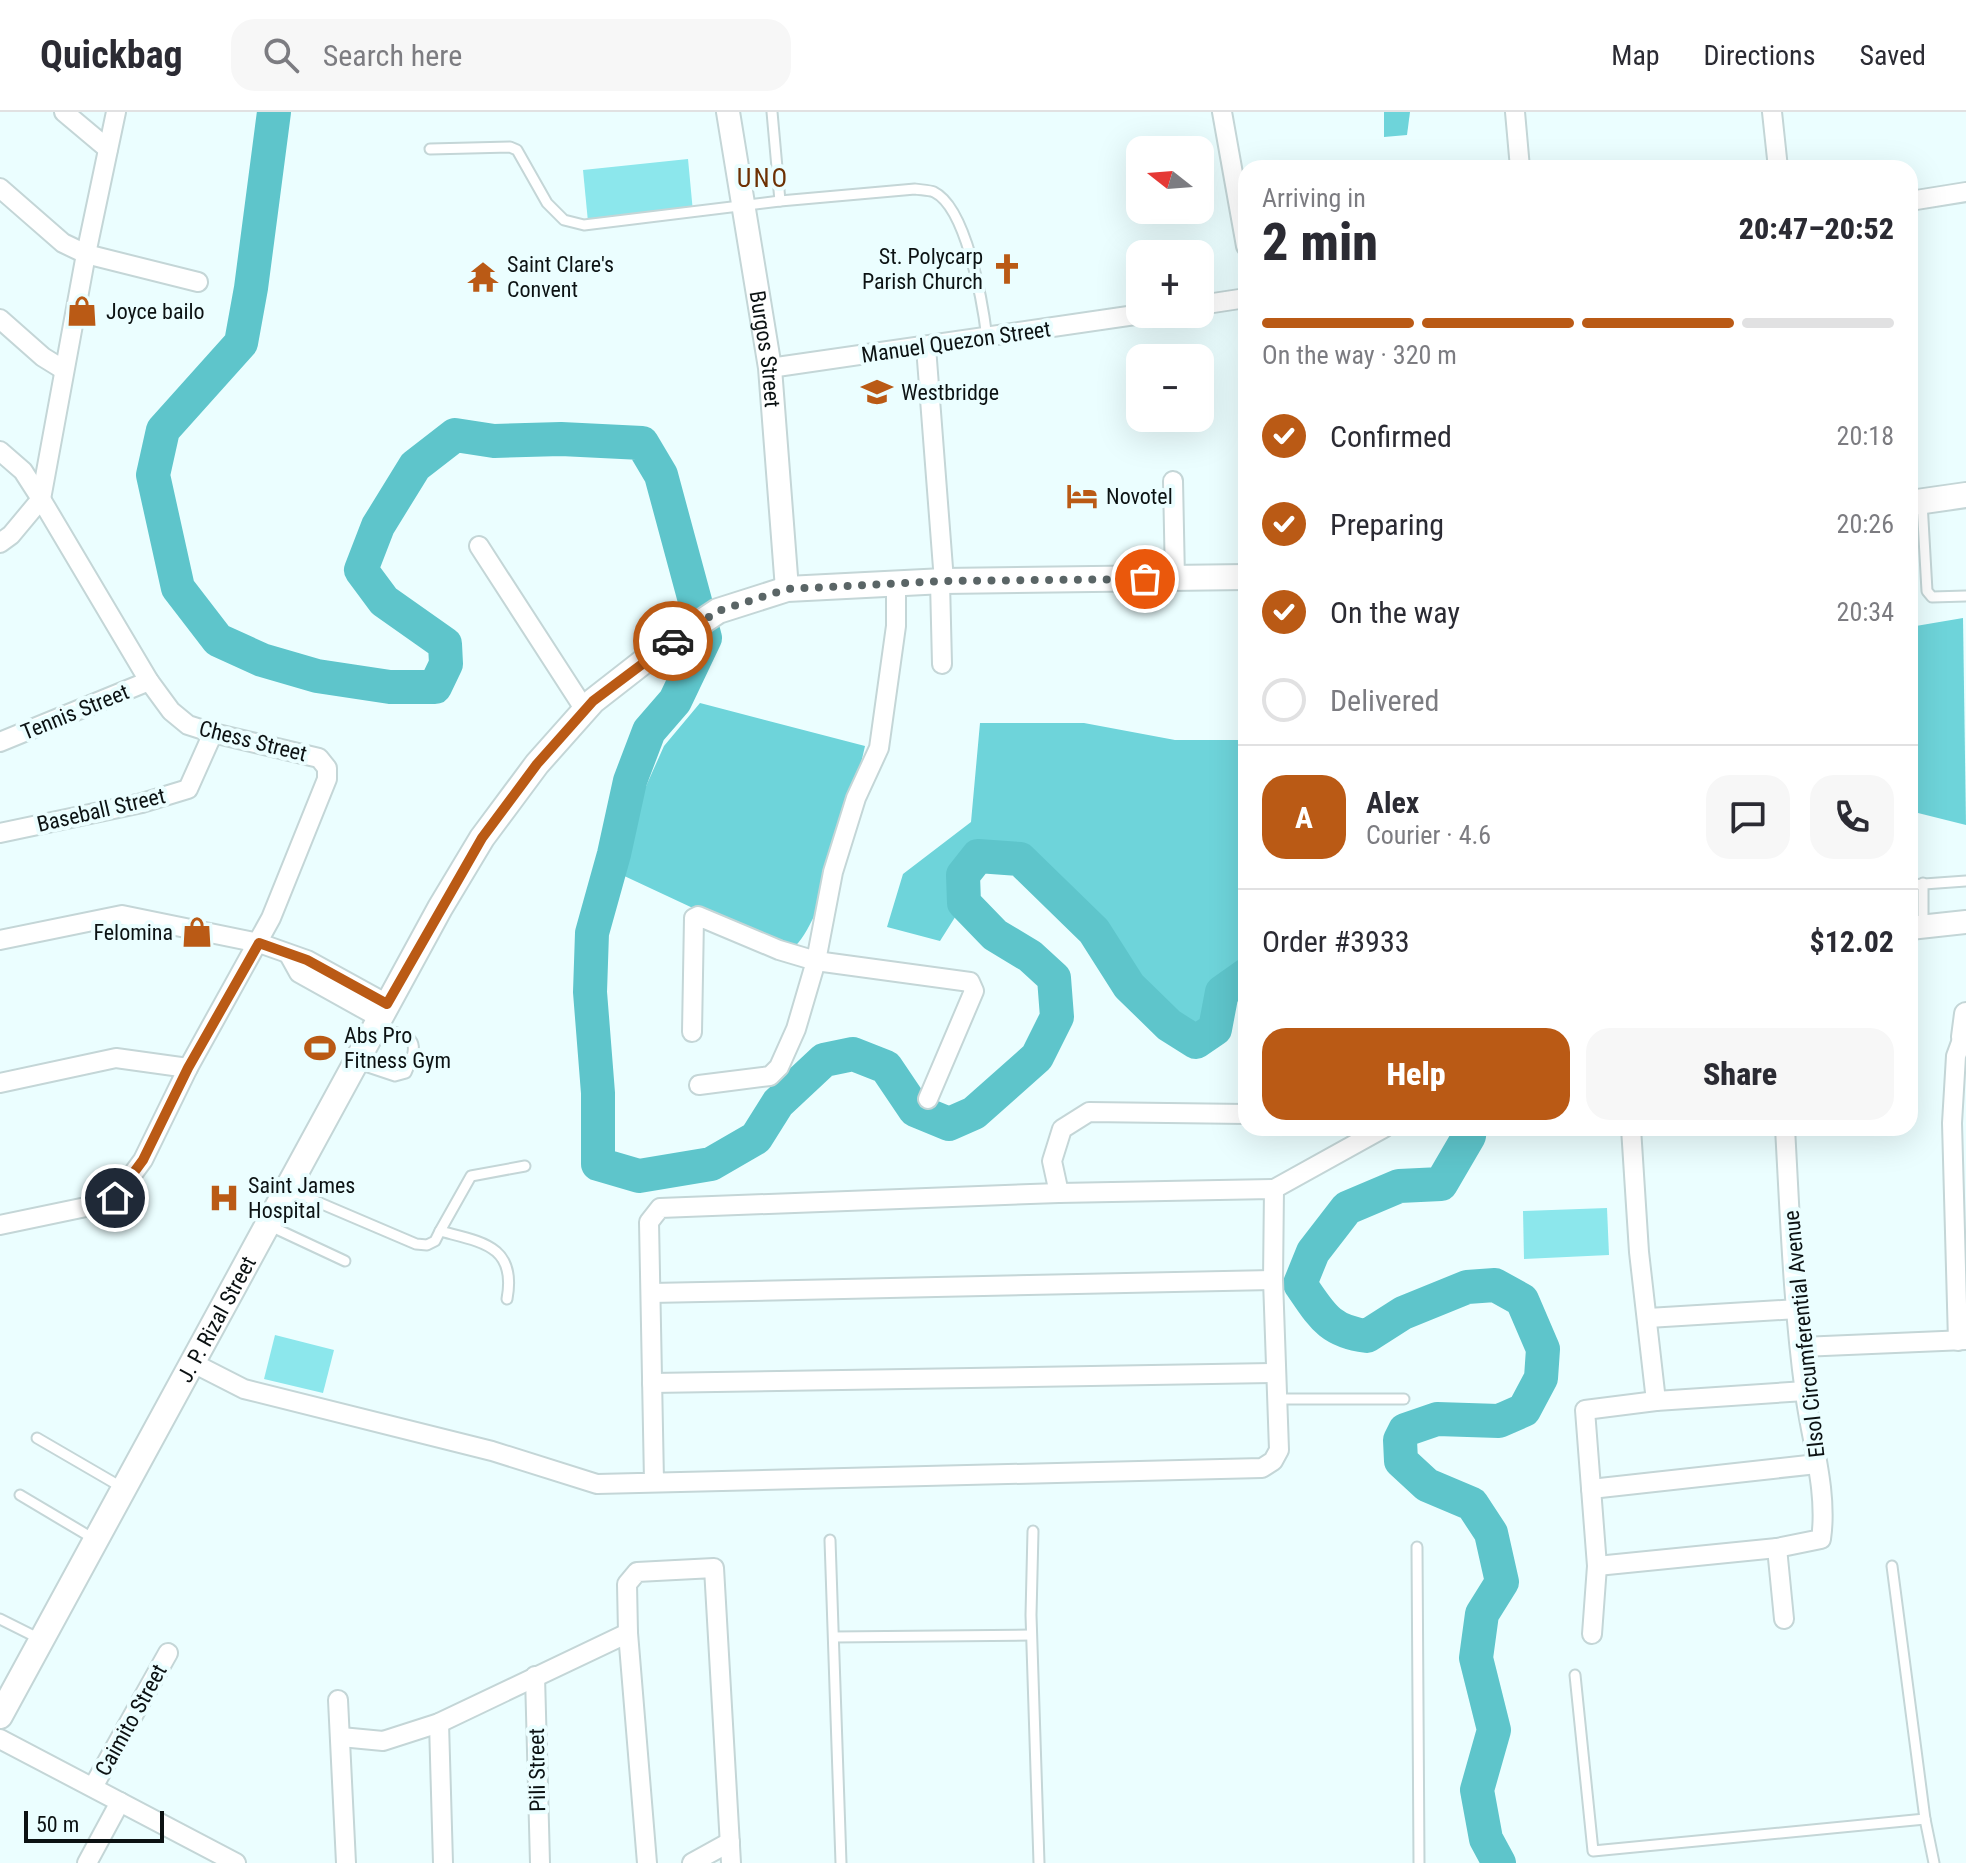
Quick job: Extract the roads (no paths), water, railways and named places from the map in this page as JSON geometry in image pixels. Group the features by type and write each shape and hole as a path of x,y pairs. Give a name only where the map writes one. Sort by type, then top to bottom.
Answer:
{"main road":[{"path":"1918,503 1966,495"},
{"name":"J. P. Rizal Street","path":"0,1716 380,1016 482,838 537,764 585,710 652,655 718,611 787,589 942,581 1238,577"}],"street":[{"path":"64,112 108,149"},
{"path":"0,543 11,535 41,499 86,254 116,112"},
{"name":"Burgos Street","path":"728,112 770,368 787,589"},
{"path":"1222,112 1238,201"},
{"path":"1515,112 1519,160"},
{"path":"1772,112 1777,160"},
{"path":"0,188 63,243 86,254 198,282"},
{"path":"1918,200 1966,192"},
{"path":"1214,303 1238,299"},
{"name":"Manuel Quezon Street","path":"770,368 1126,317"},
{"path":"0,319 43,357 64,370"},
{"path":"926,347 942,581 942,664"},
{"name":"Chess Street","path":"0,451 23,471 149,681 171,711 188,725 319,758 327,768 327,779 259,943"},
{"path":"1173,481 1175,579"},
{"path":"479,546 585,710"},
{"path":"699,1085 770,1076 779,1067 796,1029 816,961 833,872 856,798 879,748 896,626 896,584"},
{"name":"Tennis Street","path":"0,742 149,681"},
{"name":"Baseball Street","path":"0,833 142,803 188,789 213,733"},
{"path":"0,940 122,915 259,943 307,960 380,1016"},
{"path":"692,1032 694,918 698,916 779,950 816,961 970,982 974,991 928,1099"},
{"path":"1918,927 1966,922"},
{"path":"0,1225 115,1198 143,1160 188,1068 259,943"},
{"path":"1801,1347 1962,1341 1952,1123 1956,1056 1965,1031"},
{"path":"0,1083 116,1058 188,1068"},
{"path":"1059,1193 1052,1161 1062,1129 1089,1112 1238,1114"},
{"path":"654,1481 649,1222 660,1208 1059,1193 1274,1189 1370,1136"},
{"path":"1632,1136 1639,1252 1656,1401"},
{"name":"Elsol Circumferential Avenue","path":"1777,1548 1821,1539 1824,1525 1805,1391 1786,1136"},
{"path":"193,1363 244,1389 492,1451 597,1484 1262,1468 1273,1461 1279,1450 1273,1280 1274,1189"},
{"path":"651,1293 1273,1280"},
{"path":"1648,1318 1797,1309"},
{"path":"652,1383 1276,1373"},
{"path":"1592,1634 1597,1566 1585,1410 1656,1401 1805,1391"},
{"path":"1591,1489 1817,1464"},
{"path":"1597,1566 1777,1548 1784,1619"},
{"path":"647,1863 628,1633 627,1584 637,1572 714,1568 731,1863"},
{"path":"341,1737 383,1741 439,1723 628,1633"},
{"name":"Caimito Street","path":"93,1787 168,1653"},
{"name":"Pili Street","path":"535,1676 540,1863"},
{"path":"338,1700 346,1863"},
{"path":"439,1723 443,1863"},
{"path":"0,1739 236,1863"},
{"path":"87,1863 120,1802"},
{"path":"692,1863 730,1842"}],"lane":[{"path":"772,112 780,201"},
{"path":"430,149 510,147 517,150 547,203 564,220 584,225 780,201 915,189 934,192 948,205 971,256 987,339"},
{"path":"1918,519 1927,591 1932,597 1966,596"},
{"path":"1918,884 1966,881"},
{"path":"1918,920 1923,883"},
{"path":"355,1062 395,1076 406,1073 415,1051 414,1044 380,1016"},
{"path":"287,1189 416,1244 427,1245 435,1241 471,1176 525,1166"},
{"path":"268,1225 345,1261"},
{"path":"440,1231 483,1242 504,1258 508,1269 507,1299"},
{"path":"1277,1399 1404,1399"},
{"path":"37,1438 123,1488"},
{"path":"20,1495 94,1539"},
{"path":"1033,1531 1031,1635 1039,1863"},
{"path":"830,1540 841,1863"},
{"path":"1417,1547 1419,1863"},
{"path":"1892,1566 1925,1819 1934,1863"},
{"path":"0,1619 42,1640"},
{"path":"834,1637 1031,1635"},
{"path":"1575,1675 1593,1851 1925,1819"}],"waterway":[{"path":"274,112 241,343 163,430 153,475 178,588 218,640 262,660 317,676 390,687 435,687 446,664 445,644 384,601 361,570 378,526 415,466 455,435 494,441 561,439 642,443 661,475 705,638 675,701 649,731 630,781 592,933 590,992 598,1093 598,1164 639,1176 711,1164 756,1138 778,1103 824,1060 853,1054 886,1067 915,1110 949,1124 974,1113 1037,1057 1057,1017 1054,978 1030,956 995,935 964,903 963,875 978,856 1020,859 1094,931 1129,986 1169,1025 1196,1042 1215,1029 1222,992 1238,981"},
{"path":"1469,1136 1441,1184 1399,1186 1347,1208 1313,1252 1300,1284 1320,1312 1334,1325 1367,1336 1403,1313 1467,1287 1495,1285 1522,1300 1543,1349 1541,1378 1524,1410 1499,1421 1437,1419 1405,1430 1400,1440 1401,1461 1427,1485 1472,1504 1491,1533 1502,1582 1482,1614 1476,1658 1494,1730 1477,1790 1486,1839 1499,1863"}],"place":[{"name":"St. Polycarp Parish Church","path":"1007,269"},
{"name":"Saint Clare's Convent","path":"483,277"},
{"name":"Joyce bailo","path":"82,311"},
{"name":"Westbridge","path":"877,392"},
{"name":"Novotel","path":"1082,496"},
{"name":"Felomina","path":"197,932"},
{"name":"Abs Pro Fitness Gym","path":"320,1048"},
{"name":"Saint James Hospital","path":"224,1198"}],"district":[{"name":"UNO","path":"763,178"}]}
